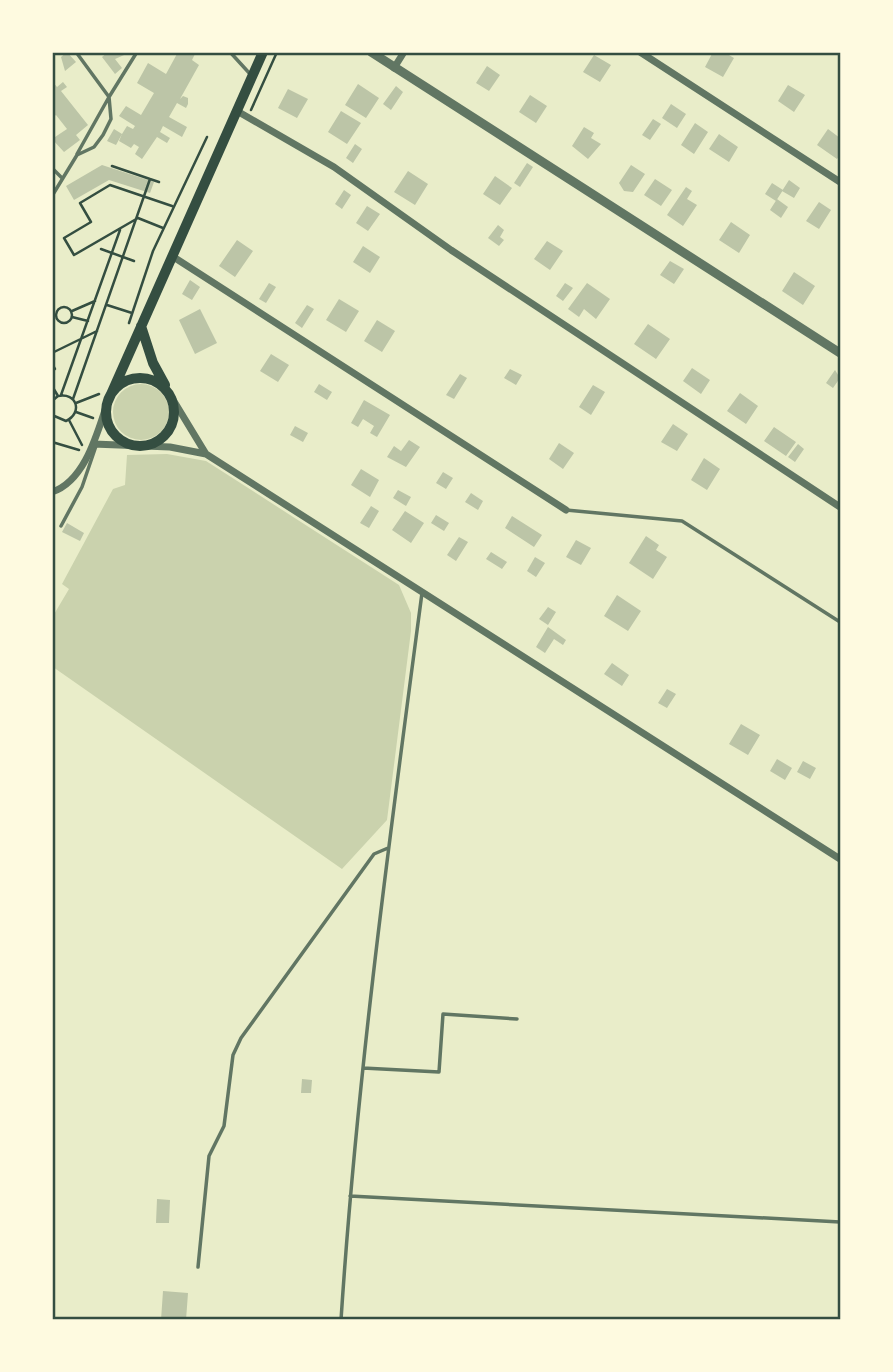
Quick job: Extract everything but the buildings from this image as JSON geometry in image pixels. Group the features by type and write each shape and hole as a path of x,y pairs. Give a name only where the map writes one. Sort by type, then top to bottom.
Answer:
{"main road":[{"path":"141,326 153,363 172,398 174,414 170,430 158,441 142,446 126,443 113,432 106,417 106,396 141,326 264,52"},
{"path":"106,396 116,387 139,377 155,380 172,398"}],"street":[{"path":"371,52 841,353"},
{"path":"394,68 404,52"},
{"path":"640,52 841,182"},
{"path":"237,111 334,167 451,250 841,507"},
{"path":"172,256 566,510"},
{"path":"52,492 72,478 95,444 106,396"},
{"path":"172,398 206,454"},
{"path":"95,444 142,446 206,454 841,859"}],"lane":[{"path":"76,52 109,97 111,119 94,147 76,155"},
{"path":"52,195 136,52"},
{"path":"230,52 253,76"},
{"path":"52,168 62,178"},
{"path":"61,526 82,487 95,444"},
{"path":"566,510 682,521 841,622"},
{"path":"341,1320 349,1196 363,1068 388,848 422,593"},
{"path":"198,1267 209,1156 224,1126 233,1055 241,1038 374,854 388,848"},
{"path":"363,1068 439,1072 443,1014 517,1019"},
{"path":"349,1196 841,1222"}],"path":[{"path":"138,218 74,256 64,238 91,222 80,203 110,185 172,206 187,184 207,137"},
{"path":"112,166 159,182"},
{"path":"76,412 74,401 150,179"},
{"path":"138,218 163,228"},
{"path":"52,401 60,396 121,228"},
{"path":"102,249 134,261"},
{"path":"72,311 95,302"},
{"path":"107,305 132,313"},
{"path":"72,311 64,306 56,315 62,323 72,317 88,321"},
{"path":"72,311 72,317"},
{"path":"52,353 97,331"},
{"path":"52,363 55,369 52,370"},
{"path":"52,386 60,396 74,401 106,396"},
{"path":"76,412 94,418"},
{"path":"52,415 62,421 69,420 76,412"},
{"path":"52,442 83,449 69,420"}],"green space":[{"path":"141,384 152,386 161,392 167,401 167,423 161,432 152,438 141,440 130,438 121,432 115,423 113,412 115,401 121,392 130,386"},
{"path":"167,454 206,461 399,585 411,613 387,820 342,869 53,667 53,616 69,589 62,584 113,489 125,485 127,455"}]}
